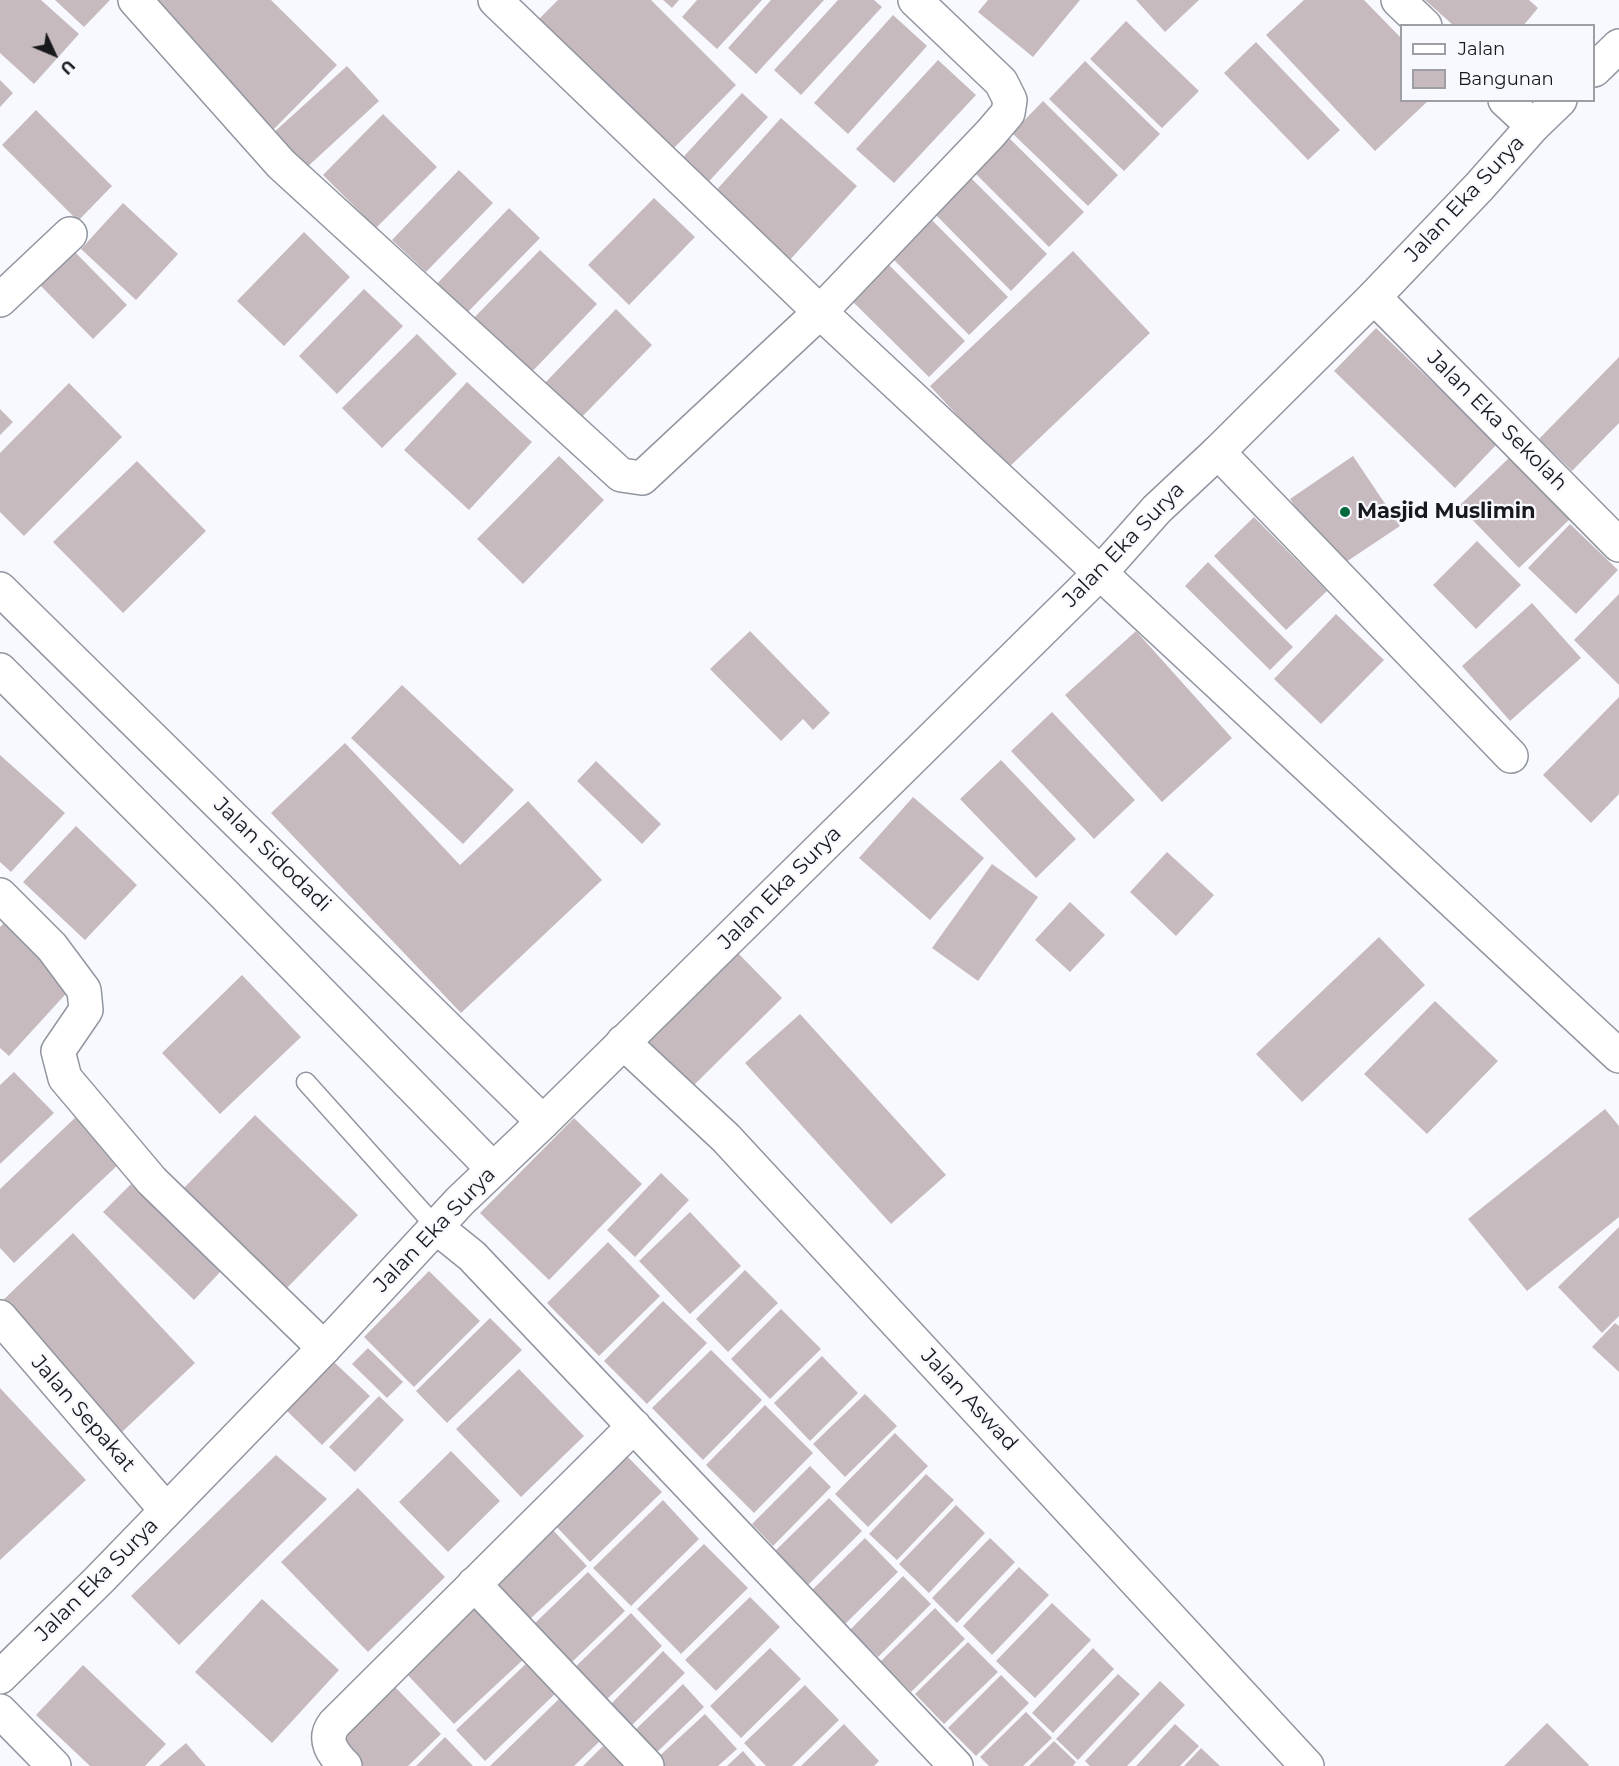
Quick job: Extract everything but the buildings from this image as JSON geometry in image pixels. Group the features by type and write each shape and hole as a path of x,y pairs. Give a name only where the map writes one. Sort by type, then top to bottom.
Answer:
{"street":[{"path":"135,0 281,164 621,475 642,478 820,312 1008,113 1010,100 1001,82 915,0"},
{"path":"495,0 820,312 1619,1056"},
{"path":"1398,0 1423,24"},
{"path":"1595,68 1619,46"},
{"path":"1507,102 1533,126"},
{"name":"Jalan Eka Surya","path":"0,1677 99,1580 324,1348 493,1169 1101,572 1156,509 1218,452 1374,297 1558,102"},
{"path":"0,300 70,234"},
{"name":"Jalan Eka Sekolah","path":"1374,297 1619,545"},
{"path":"1218,452 1511,756"},
{"name":"Jalan Sidodadi","path":"0,589 543,1122"},
{"path":"0,670 224,894 493,1169"},
{"path":"0,895 52,947 84,990 86,1010 58,1051 65,1078 152,1181 324,1348"},
{"name":"Jalan Aswad","path":"623,1042 726,1138 1307,1766"},
{"path":"436,1227 472,1256 956,1766"},
{"name":"Jalan Sepakat","path":"0,1317 166,1510"},
{"path":"345,1766 329,1745 330,1729 634,1426"},
{"path":"474,1584 647,1766"},
{"path":"0,1712 54,1766"}],"lane":[{"path":"306,1082 436,1227"}],"place":[{"name":"Masjid Muslimin","path":"1345,512"}]}
